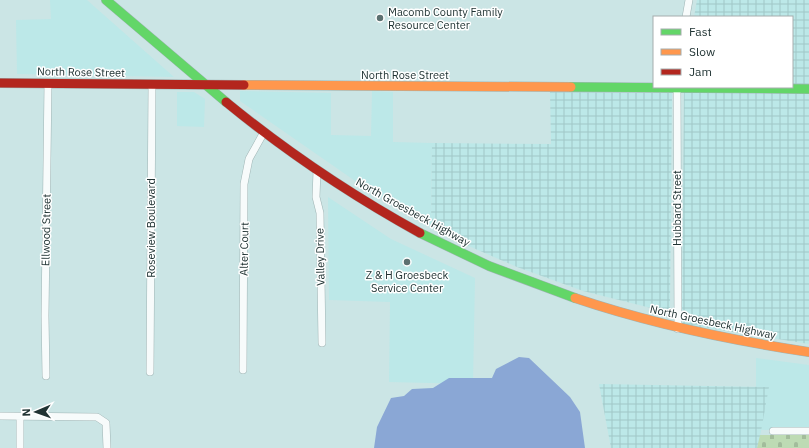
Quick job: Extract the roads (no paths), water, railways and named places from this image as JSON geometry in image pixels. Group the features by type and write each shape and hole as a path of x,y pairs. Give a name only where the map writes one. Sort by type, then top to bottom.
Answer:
{"street":[{"name":"North Groesbeck Highway","path":"106,0 264,132 317,171 414,230 491,266 569,297 678,329 747,343 809,352"},
{"path":"686,16 689,0"},
{"name":"North Rose Street","path":"0,84 653,87"},
{"name":"Ellwood Street","path":"46,376 45,316 48,84"},
{"name":"Roseview Boulevard","path":"150,372 152,85"},
{"name":"Hubbard Street","path":"677,88 678,329"},
{"name":"North Rose Street","path":"743,88 809,89"},
{"name":"Alter Court","path":"243,370 244,184 249,159 264,132"},
{"name":"Valley Drive","path":"317,171 316,197 320,213 322,343"},
{"path":"0,416 97,417 106,423 107,448"},
{"path":"20,416 20,448"},
{"path":"773,431 809,431"}],"water":[{"path":"519,357 529,358 570,397 580,412 585,448 374,448 377,427 391,398 404,396 412,389 433,388 449,378 492,378 496,369"}],"place":[{"name":"Macomb County Family Resource Center","path":"380,18"},
{"name":"Z & H Groesbeck Service Center","path":"407,262"}]}
